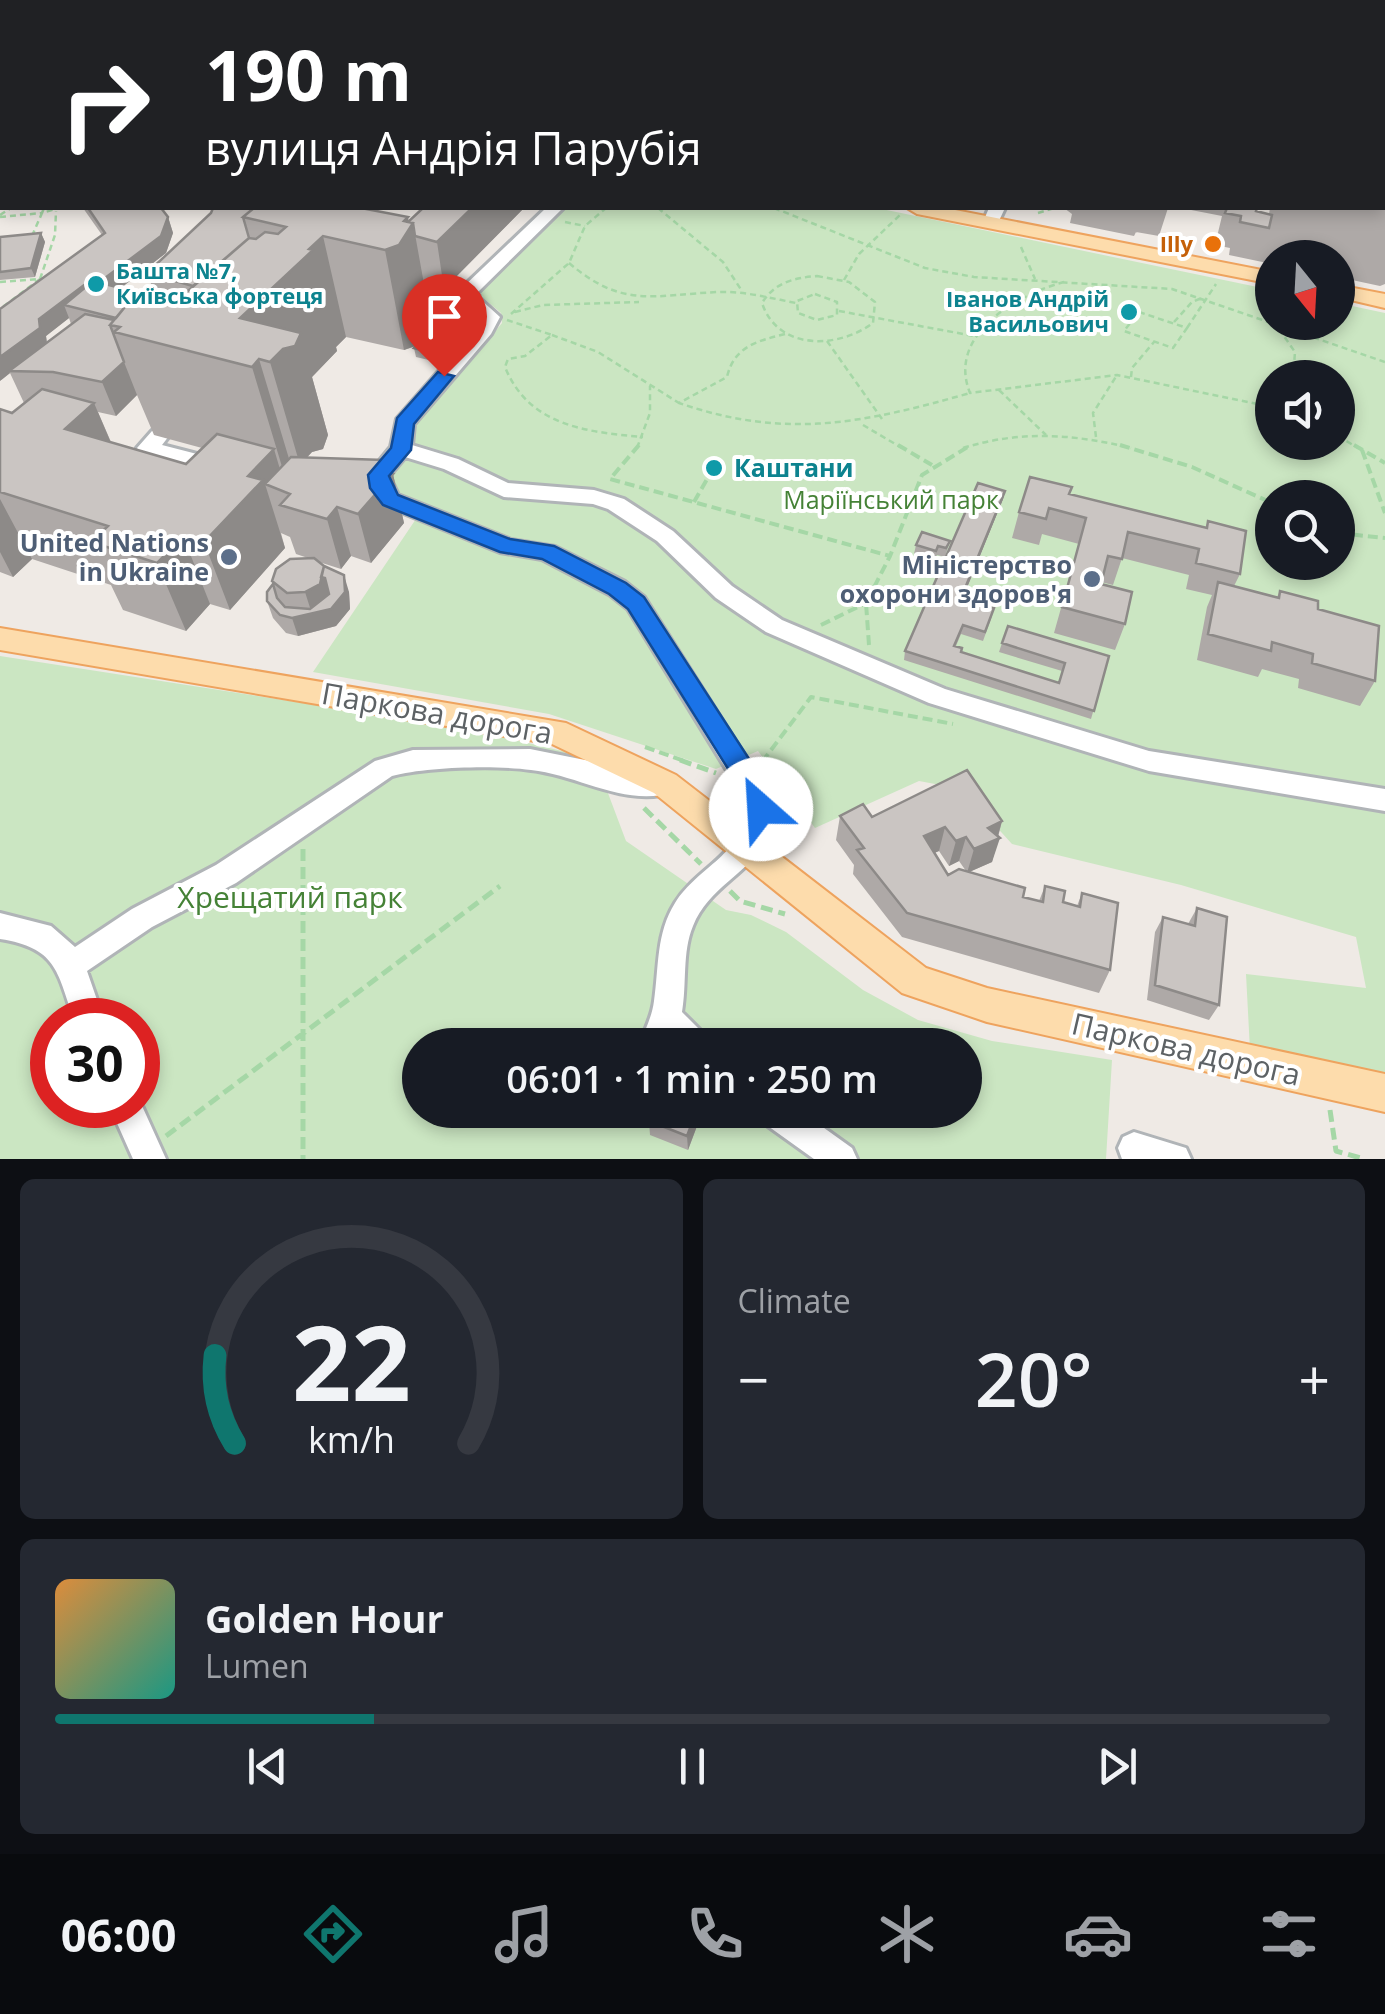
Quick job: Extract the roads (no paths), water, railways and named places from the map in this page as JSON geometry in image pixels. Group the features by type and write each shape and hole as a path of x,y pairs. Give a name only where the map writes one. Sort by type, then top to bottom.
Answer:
{"main road":[{"path":"909,211 994,214 1255,274"},
{"path":"1355,295 1385,301"},
{"name":"Паркова дорога","path":"0,639 554,732 600,750 665,784 915,980 987,1006 1385,1093"}],"street":[{"path":"391,500 381,488 378,475 401,450 404,423 485,330 491,317 476,304 469,291 553,213"},
{"path":"400,275 410,284 476,304"},
{"path":"378,285 476,304"},
{"path":"158,436 146,448 235,471"},
{"path":"401,450 450,464 504,490 594,497 616,504 666,536 724,592 794,636 938,696 1149,761 1385,800"},
{"path":"357,497 391,500 508,546 546,552 618,588 636,603 738,779 762,821 748,850 706,887 675,931 660,1028"},
{"path":"72,965 142,918 226,874 384,768 413,760 530,759 595,773 627,786 665,784"},
{"path":"0,926 35,930 57,941 72,965 83,998"},
{"path":"135,1128 148,1155"},
{"path":"797,1128 841,1159"},
{"path":"1134,1148 1175,1159"}],"place":[{"name":"Illy","path":"1213,244"},
{"name":"Башта №7, Київська фортеця","path":"96,284"},
{"name":"Іванов Андрій Васильович","path":"1129,312"},
{"name":"Каштани","path":"714,468"},
{"name":"United Nations in Ukraine","path":"229,557"},
{"name":"Міністерство охорони здоров'я","path":"1092,579"}],"park label":[{"name":"Маріїнський парк","path":"891,500"},
{"name":"Хрещатий парк","path":"290,898"}]}
